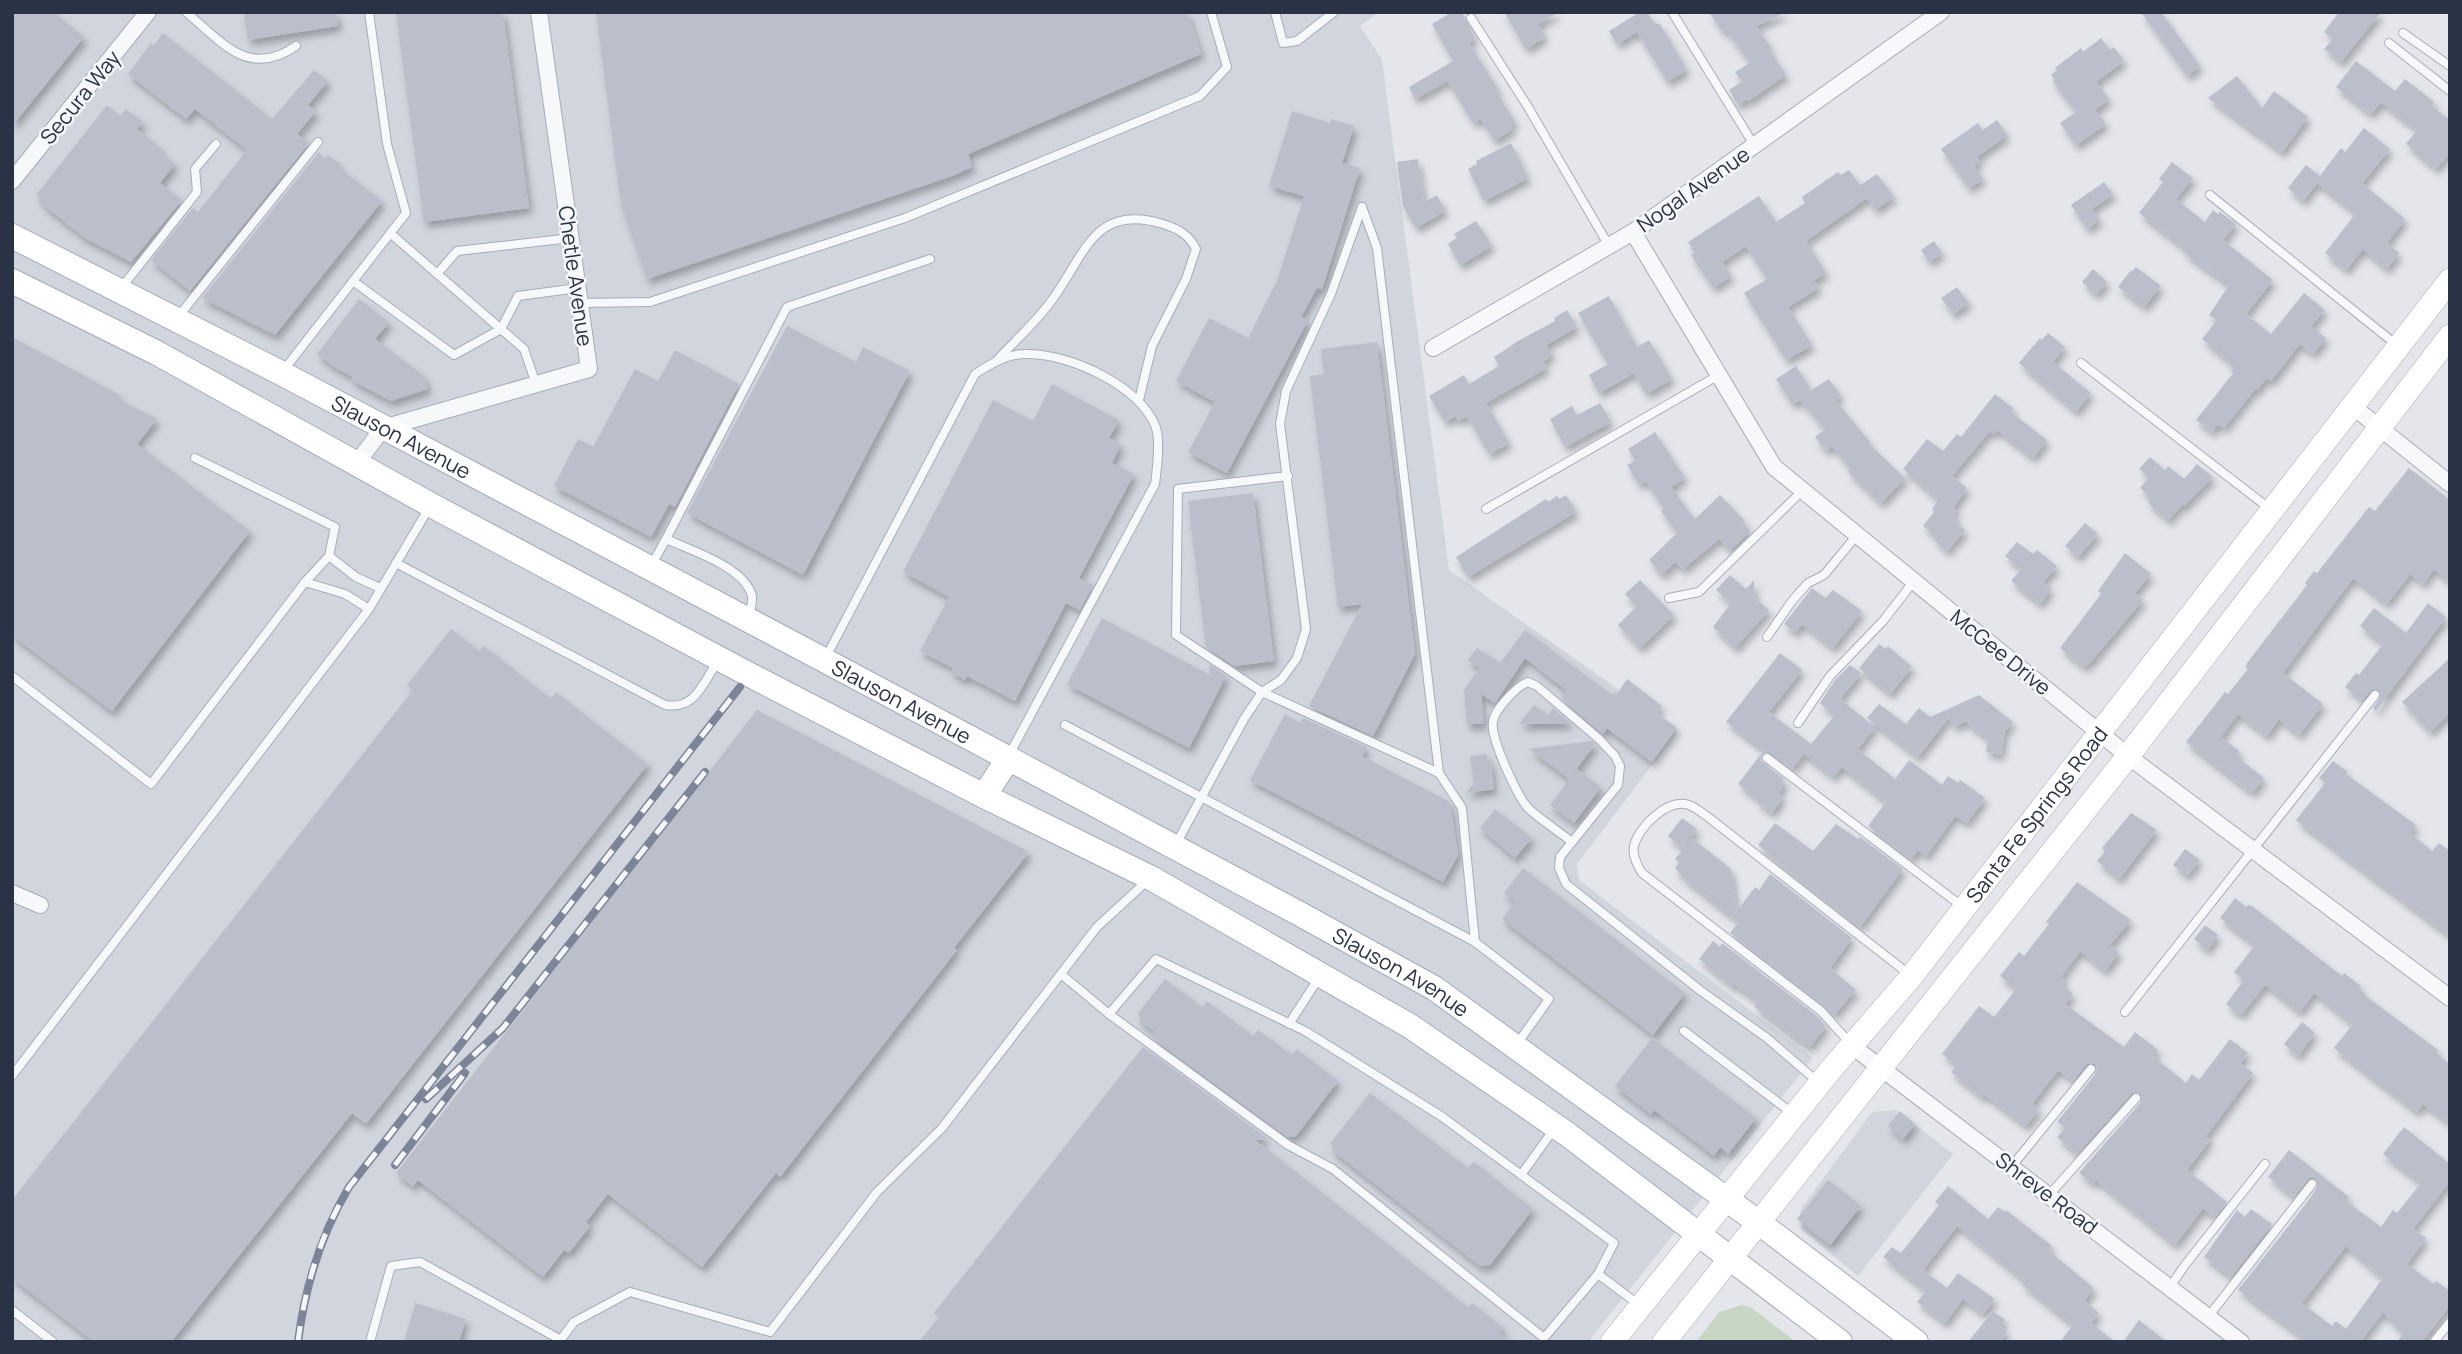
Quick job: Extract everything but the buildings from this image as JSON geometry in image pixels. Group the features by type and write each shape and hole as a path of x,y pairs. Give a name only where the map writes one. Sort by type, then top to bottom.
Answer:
{"main road":[{"name":"Slauson Avenue","path":"12,236 281,373 824,660 1434,988 1758,1222 1916,1342"},
{"name":"Santa Fe Springs Road","path":"1612,1342 1820,1084 1911,977 2450,280"},
{"name":"Slauson Avenue","path":"12,281 157,353 431,505 719,659 984,796 1151,878 1410,1026 1556,1127 1840,1342"},
{"name":"Santa Fe Springs Road","path":"1664,1342 2128,755 2450,336"},
{"path":"984,796 1007,759"},
{"path":"1151,878 1174,846"}],"street":[{"name":"Secura Way","path":"12,181 148,12"},
{"name":"Chetle Avenue","path":"383,428 589,369 540,12"},
{"name":"Nogal Avenue","path":"1433,348 1633,232 1941,12"},
{"name":"McGee Drive","path":"1633,232 1774,467 2128,755 2450,998"},
{"path":"2351,405 2450,484"},
{"path":"356,463 383,428"},
{"path":"12,893 40,905"},
{"name":"Shreve Road","path":"1852,1046 2241,1342"}],"lane":[{"path":"186,12 232,50 251,59 280,57 296,46"},
{"path":"281,373 406,213 387,144 369,12"},
{"path":"353,282 454,355 501,329 519,296 579,295 649,302 905,218 1200,96 1227,67 1211,12"},
{"path":"1275,12 1283,43 1297,41 1334,12"},
{"path":"1672,12 1754,145"},
{"path":"1471,18 1523,97 1609,246"},
{"path":"2403,33 2450,66"},
{"path":"2389,43 2450,91"},
{"path":"176,319 318,142"},
{"path":"120,290 197,192 195,169 216,144"},
{"path":"2210,195 2398,345"},
{"path":"1174,846 1244,719 1262,692 1282,680 1297,658 1306,629 1280,424 1286,391 1331,294 1362,207 1377,248 1439,773 1462,808 1475,942"},
{"path":"824,660 975,374 998,359 1050,303 1094,236 1119,220 1143,219 1155,222 1190,236 1196,249 1186,279 1152,346 1139,400"},
{"path":"390,233 524,349 536,384"},
{"path":"437,274 457,251 571,239"},
{"path":"650,568 788,307 930,259"},
{"path":"998,359 1028,354 1063,360 1110,379 1139,400 1156,427 1158,463 1155,484 1007,759"},
{"path":"2081,363 2272,510"},
{"path":"1486,509 1719,375"},
{"path":"12,676 151,784 305,582 329,556 335,527 195,458"},
{"path":"1288,476 1178,489 1176,635 1262,692 1439,773"},
{"path":"1670,598 1699,592 1803,491"},
{"path":"12,1076 369,609 431,505"},
{"path":"1767,637 1792,601 1808,583 1824,575 1857,535"},
{"path":"666,539 732,570 745,582 752,596 749,621"},
{"path":"329,556 356,577 380,588"},
{"path":"396,563 665,705 676,707 688,703 697,694 719,659"},
{"path":"1798,723 1830,676 1883,621 1914,581"},
{"path":"305,582 345,594 369,609"},
{"path":"1572,842 1528,807 1508,774 1493,734 1494,717 1521,684 1528,682 1537,686 1599,738 1620,766 1618,785 1560,857 1559,868 1566,884 1701,991 1767,1038 1820,1084"},
{"path":"2125,1012 2375,695"},
{"path":"1065,725 1475,942 1549,999 1515,1047"},
{"path":"1767,758 1964,908"},
{"path":"1852,1046 1821,1011 1642,873 1634,857 1634,846 1643,831 1664,808 1674,804 1689,805 1708,817 1911,977"},
{"path":"370,1342 391,1266 420,1262 560,1341 574,1322 631,1292 770,1332 877,1192 942,1128 1097,927 1151,878"},
{"path":"1061,974 1110,1014 1288,1144 1333,1169 1542,1340 1598,1274 1614,1244 1441,1116 1289,1024 1156,959 1110,1014"},
{"path":"1289,1024 1321,976"},
{"path":"1684,1031 1795,1115"},
{"path":"2011,1166 2091,1069"},
{"path":"2049,1195 2136,1098"},
{"path":"1521,1175 1556,1127"},
{"path":"2170,1287 2265,1164"},
{"path":"2208,1317 2312,1184"},
{"path":"1598,1274 1641,1305"},
{"path":"12,1310 53,1342"},
{"path":"2434,1342 2450,1322"}],"shaded area":[{"path":"12,12 1379,12 1360,26 1382,60 1449,570 1678,731 1577,864 1579,880 1813,1058 1588,1342 12,1342"},
{"path":"1896,1110 1953,1154 1858,1276 1802,1230 1800,1210 1872,1112"}],"green space":[{"path":"1742,1305 1752,1308 1796,1342 1696,1342 1719,1312"}],"railway":[{"path":"298,1342 315,1262 349,1187 740,687"},
{"path":"426,1099 503,1028 705,772"},
{"path":"395,1165 465,1073"}]}
